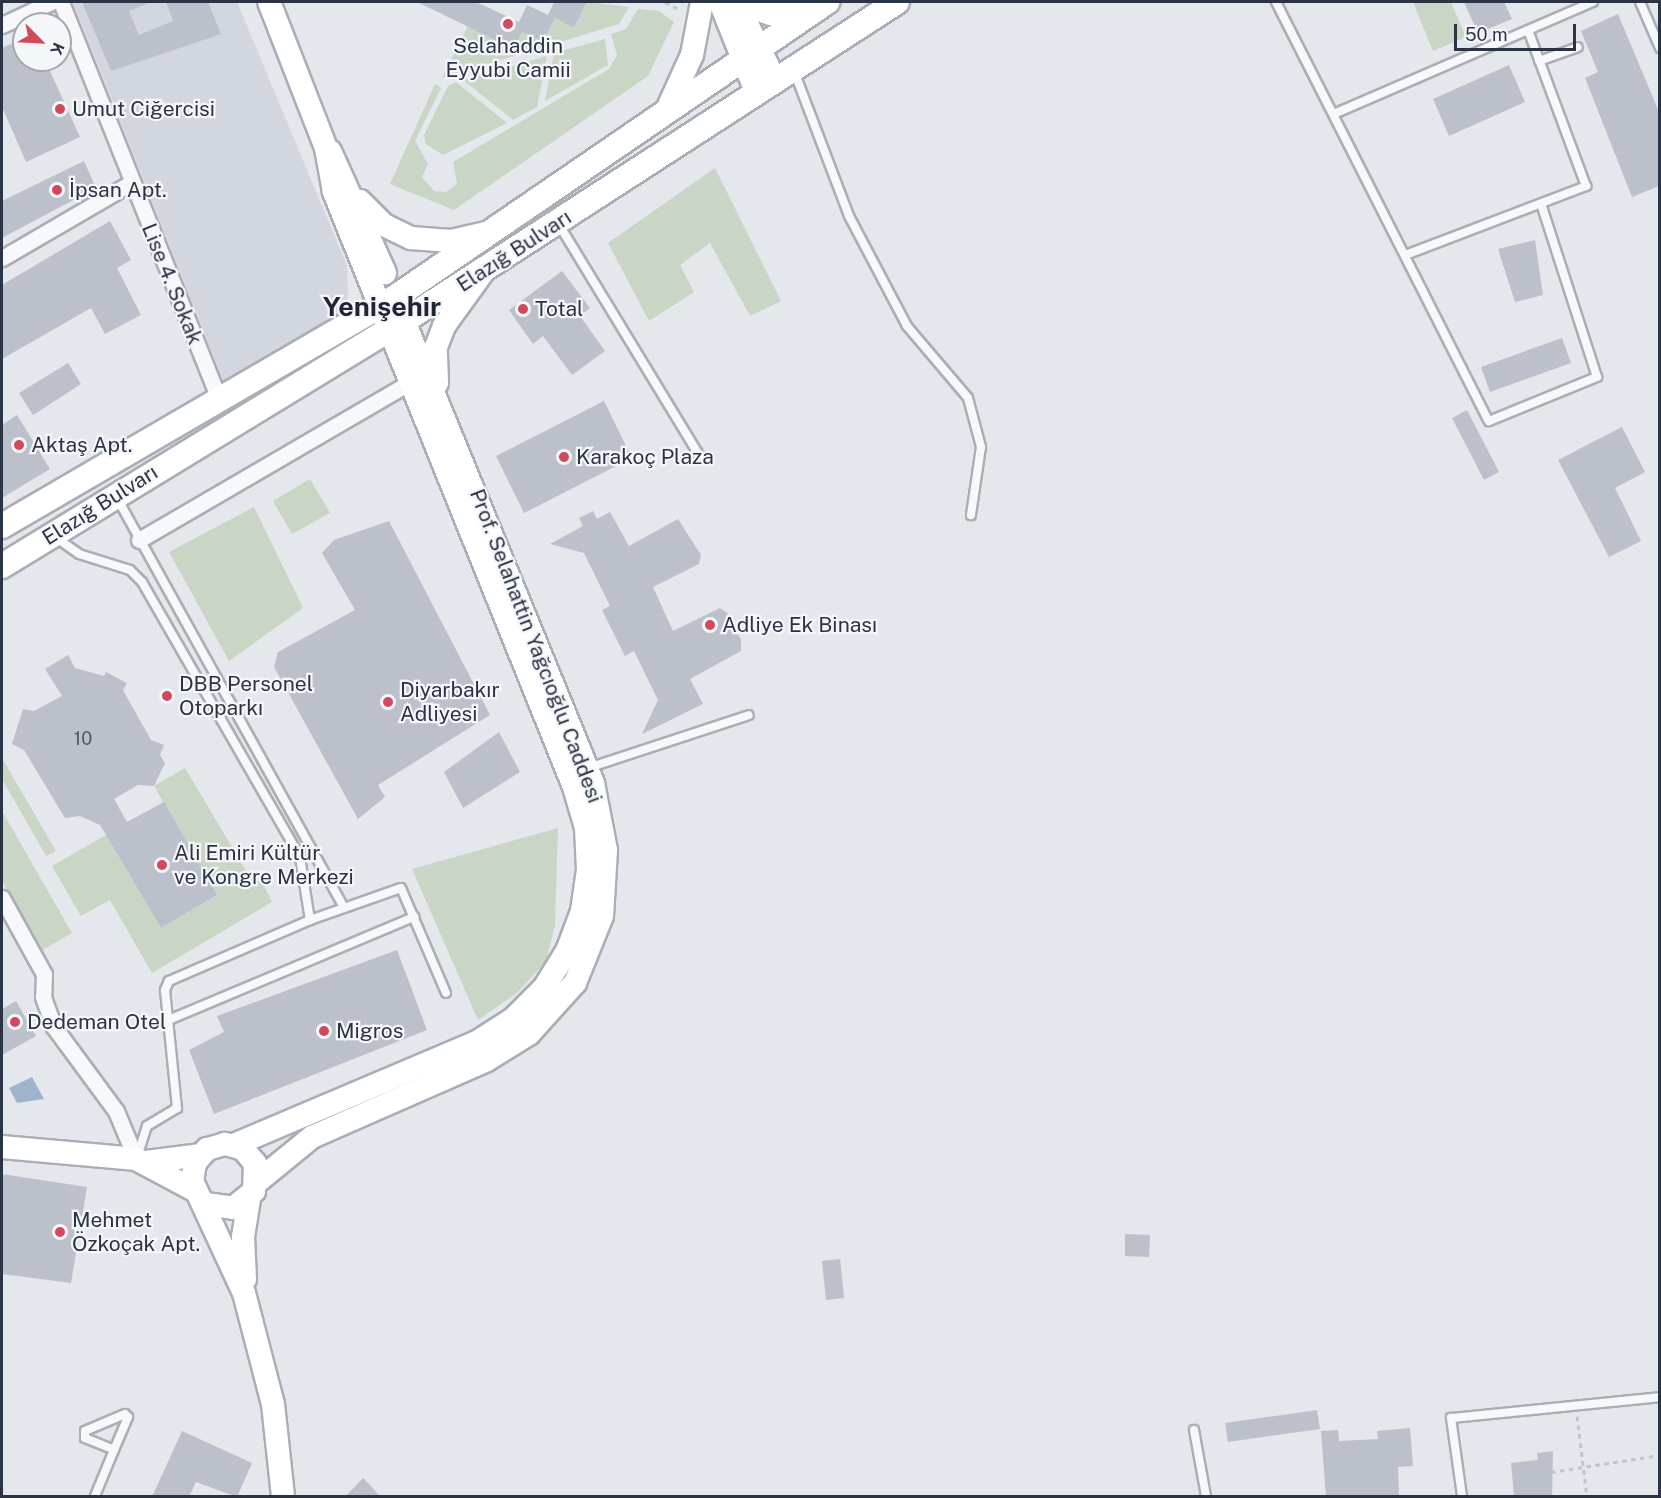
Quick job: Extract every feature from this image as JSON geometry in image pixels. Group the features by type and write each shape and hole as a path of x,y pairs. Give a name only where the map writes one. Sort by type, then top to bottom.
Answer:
{"main road":[{"name":"Elazığ Bulvarı","path":"2,526 387,302 827,2"},
{"name":"Elazığ Bulvarı","path":"2,566 115,494 397,326 897,2"}],"street":[{"path":"2,25 51,2"},
{"name":"Lise 4. Sokak","path":"61,2 219,399"},
{"path":"269,2 326,148 334,192 397,326"},
{"path":"720,2 751,53 776,82"},
{"path":"736,2 751,53"},
{"path":"736,2 771,14 819,2"},
{"path":"666,112 692,56 693,6"},
{"path":"326,148 337,156 352,191 387,302"},
{"path":"2,258 132,183"},
{"path":"352,191 384,225 411,238 451,242 491,232"},
{"path":"440,406 439,337 486,268"},
{"name":"Prof. Selahattin Yağcıoğlu Caddesi","path":"234,1145 495,1032 544,988 567,951 582,911 588,849 574,787 411,381 397,326"},
{"name":"Prof. Selahattin Yağcıoğlu Caddesi","path":"253,1190 312,1137 506,1050 561,1002 587,962 605,893 603,826 587,768 440,406 397,326"},
{"path":"139,540 411,381"},
{"path":"2,898 44,974 43,997 54,1027 116,1111 141,1160 224,1210 253,1190"},
{"path":"2,1147 141,1160 200,1155 216,1145 234,1145 255,1163 253,1190 243,1237 244,1293"},
{"path":"200,1155 192,1172 200,1197 244,1293 273,1404 284,1497"}],"lane":[{"path":"1276,2 1336,113 1489,421 1597,377 1541,204"},
{"path":"1336,113 1593,2"},
{"path":"1640,2 1659,48"},
{"path":"1407,254 1586,186 1527,30"},
{"path":"1539,61 1578,46"},
{"path":"776,82 907,326 968,398 981,447 971,515"},
{"path":"558,222 702,460"},
{"path":"115,494 343,906"},
{"path":"51,535 79,554 130,570 142,582 300,857 310,920"},
{"path":"587,768 749,715"},
{"path":"141,1160 147,1126 177,1108 171,1019 165,990 175,977 394,886 401,888 446,993"},
{"path":"171,1019 414,917"},
{"path":"1462,1497 1451,1418 1659,1397"},
{"path":"95,1497 128,1417 125,1414 85,1431 85,1438 114,1450"},
{"path":"1194,1430 1206,1497"}],"path":[{"path":"665,2 693,6"},
{"path":"1576,1405 1587,1497"},
{"path":"1551,1472 1583,1465 1659,1455"}],"shaded area":[{"path":"73,2 237,2 347,266 348,298 335,319 226,387"}],"green space":[{"path":"587,2 629,7 619,24 442,78 468,26 514,49 522,32 543,42 555,18 574,28"},
{"path":"1413,2 1451,2 1466,37 1433,51"},
{"path":"638,9 659,11 674,22 648,76 454,210 390,184 435,84 441,88 415,141 428,164 422,177 434,191 446,192 457,184 453,162 609,69 617,55 611,34 626,29"},
{"path":"605,39 608,65 545,101 554,53"},
{"path":"547,56 537,107 513,120 463,80"},
{"path":"456,82 507,123 443,155 426,144 424,135 448,86"},
{"path":"715,168 781,301 750,316 710,243 680,265 694,292 649,321 608,243"},
{"path":"310,479 330,513 292,534 273,501"},
{"path":"254,507 303,608 229,661 169,552"},
{"path":"2,758 56,851 46,856 2,779"},
{"path":"185,768 248,874 263,884 272,902 152,973 110,900 81,916 52,866 106,835 161,928 217,895 154,786"},
{"path":"2,811 72,933 41,951 2,881"},
{"path":"558,828 555,925 546,961 517,993 478,1020 412,869"}],"water":[{"path":"32,1077 44,1099 17,1103 9,1088"}],"building":[{"path":"82,2 151,2 129,11 139,35 173,21 166,2 208,2 221,34 111,71"},
{"name":"Selahaddin Eyyubi Camii","path":"417,2 476,2 519,22 527,5 548,15 554,2 587,2 574,28 555,18 543,42 522,32 514,49"},
{"path":"1464,2 1504,2 1512,19 1478,33"},
{"path":"1618,14 1659,112 1659,186 1632,197 1585,78 1598,72 1581,31"},
{"path":"12,43 12,72 50,72 80,137 26,162 2,107 2,48"},
{"path":"1509,65 1525,102 1449,136 1433,99"},
{"name":"İpsan Apt.","path":"84,161 96,188 2,238 2,201"},
{"path":"110,221 131,260 117,268 141,315 105,334 91,308 2,359 2,285"},
{"path":"1535,240 1543,295 1515,302 1498,249"},
{"path":"562,271 590,308 580,316 605,351 572,375 543,336 533,344 509,310"},
{"path":"1562,338 1571,363 1490,392 1481,367"},
{"path":"68,363 81,384 33,415 19,393"},
{"name":"Karakoç Plaza","path":"604,401 632,458 524,513 496,456"},
{"path":"1467,410 1499,472 1484,480 1452,418"},
{"name":"Aktaş Apt.","path":"17,415 50,469 2,498 2,425"},
{"path":"1622,427 1645,472 1615,488 1641,541 1609,557 1558,460"},
{"name":"Adliye Ek Binası","path":"593,511 597,519 610,512 629,546 678,519 701,555 699,564 653,587 673,631 720,608 730,615 741,640 741,651 690,679 703,704 642,734 658,700 634,651 625,656 602,610 610,606 584,553 550,544 583,526 579,518"},
{"name":"Diyarbakır Adliyesi","path":"389,521 490,715 378,785 385,797 358,819 274,667 278,652 355,610 322,553 334,540"},
{"path":"68,655 75,668 104,676 106,672 127,683 123,690 151,740 164,745 160,755 165,763 154,786 138,785 114,799 127,822 164,802 217,895 161,928 100,825 80,816 65,818 24,750 12,744 23,709 34,711 62,696 45,669"},
{"path":"499,732 520,772 463,808 444,772"},
{"name":"Migros","path":"397,950 427,1030 214,1114 189,1050 224,1032 217,1016"},
{"name":"Dedeman Otel","path":"16,1001 36,1036 2,1055 2,1009"},
{"path":"2,1174 87,1187 71,1283 2,1274"},
{"path":"1125,1234 1150,1235 1149,1257 1125,1256"},
{"path":"840,1259 844,1298 826,1300 822,1261"},
{"path":"1317,1410 1320,1429 1228,1442 1225,1423"},
{"path":"1410,1428 1413,1466 1398,1467 1399,1497 1326,1497 1321,1431 1338,1430 1339,1441 1378,1439 1377,1431"},
{"path":"182,1431 252,1463 237,1497 196,1482 189,1497 152,1497"},
{"path":"1553,1451 1552,1497 1514,1497 1511,1463 1538,1460 1537,1453"},
{"path":"363,1478 381,1497 345,1497"}],"place":[{"name":"Selahaddin Eyyubi Camii","path":"508,24"},
{"name":"Umut Ciğercisi","path":"60,109"},
{"name":"İpsan Apt.","path":"57,190"},
{"name":"Total","path":"523,309"},
{"name":"Aktaş Apt.","path":"19,445"},
{"name":"Karakoç Plaza","path":"564,457"},
{"name":"Adliye Ek Binası","path":"710,625"},
{"name":"DBB Personel Otoparkı","path":"167,696"},
{"name":"Diyarbakır Adliyesi","path":"388,702"},
{"name":"Ali Emiri Kültür ve Kongre Merkezi","path":"162,865"},
{"name":"Dedeman Otel","path":"15,1022"},
{"name":"Migros","path":"324,1031"},
{"name":"Mehmet Özkoçak Apt.","path":"60,1232"}],"district":[{"name":"Yenişehir","path":"382,307"}]}
